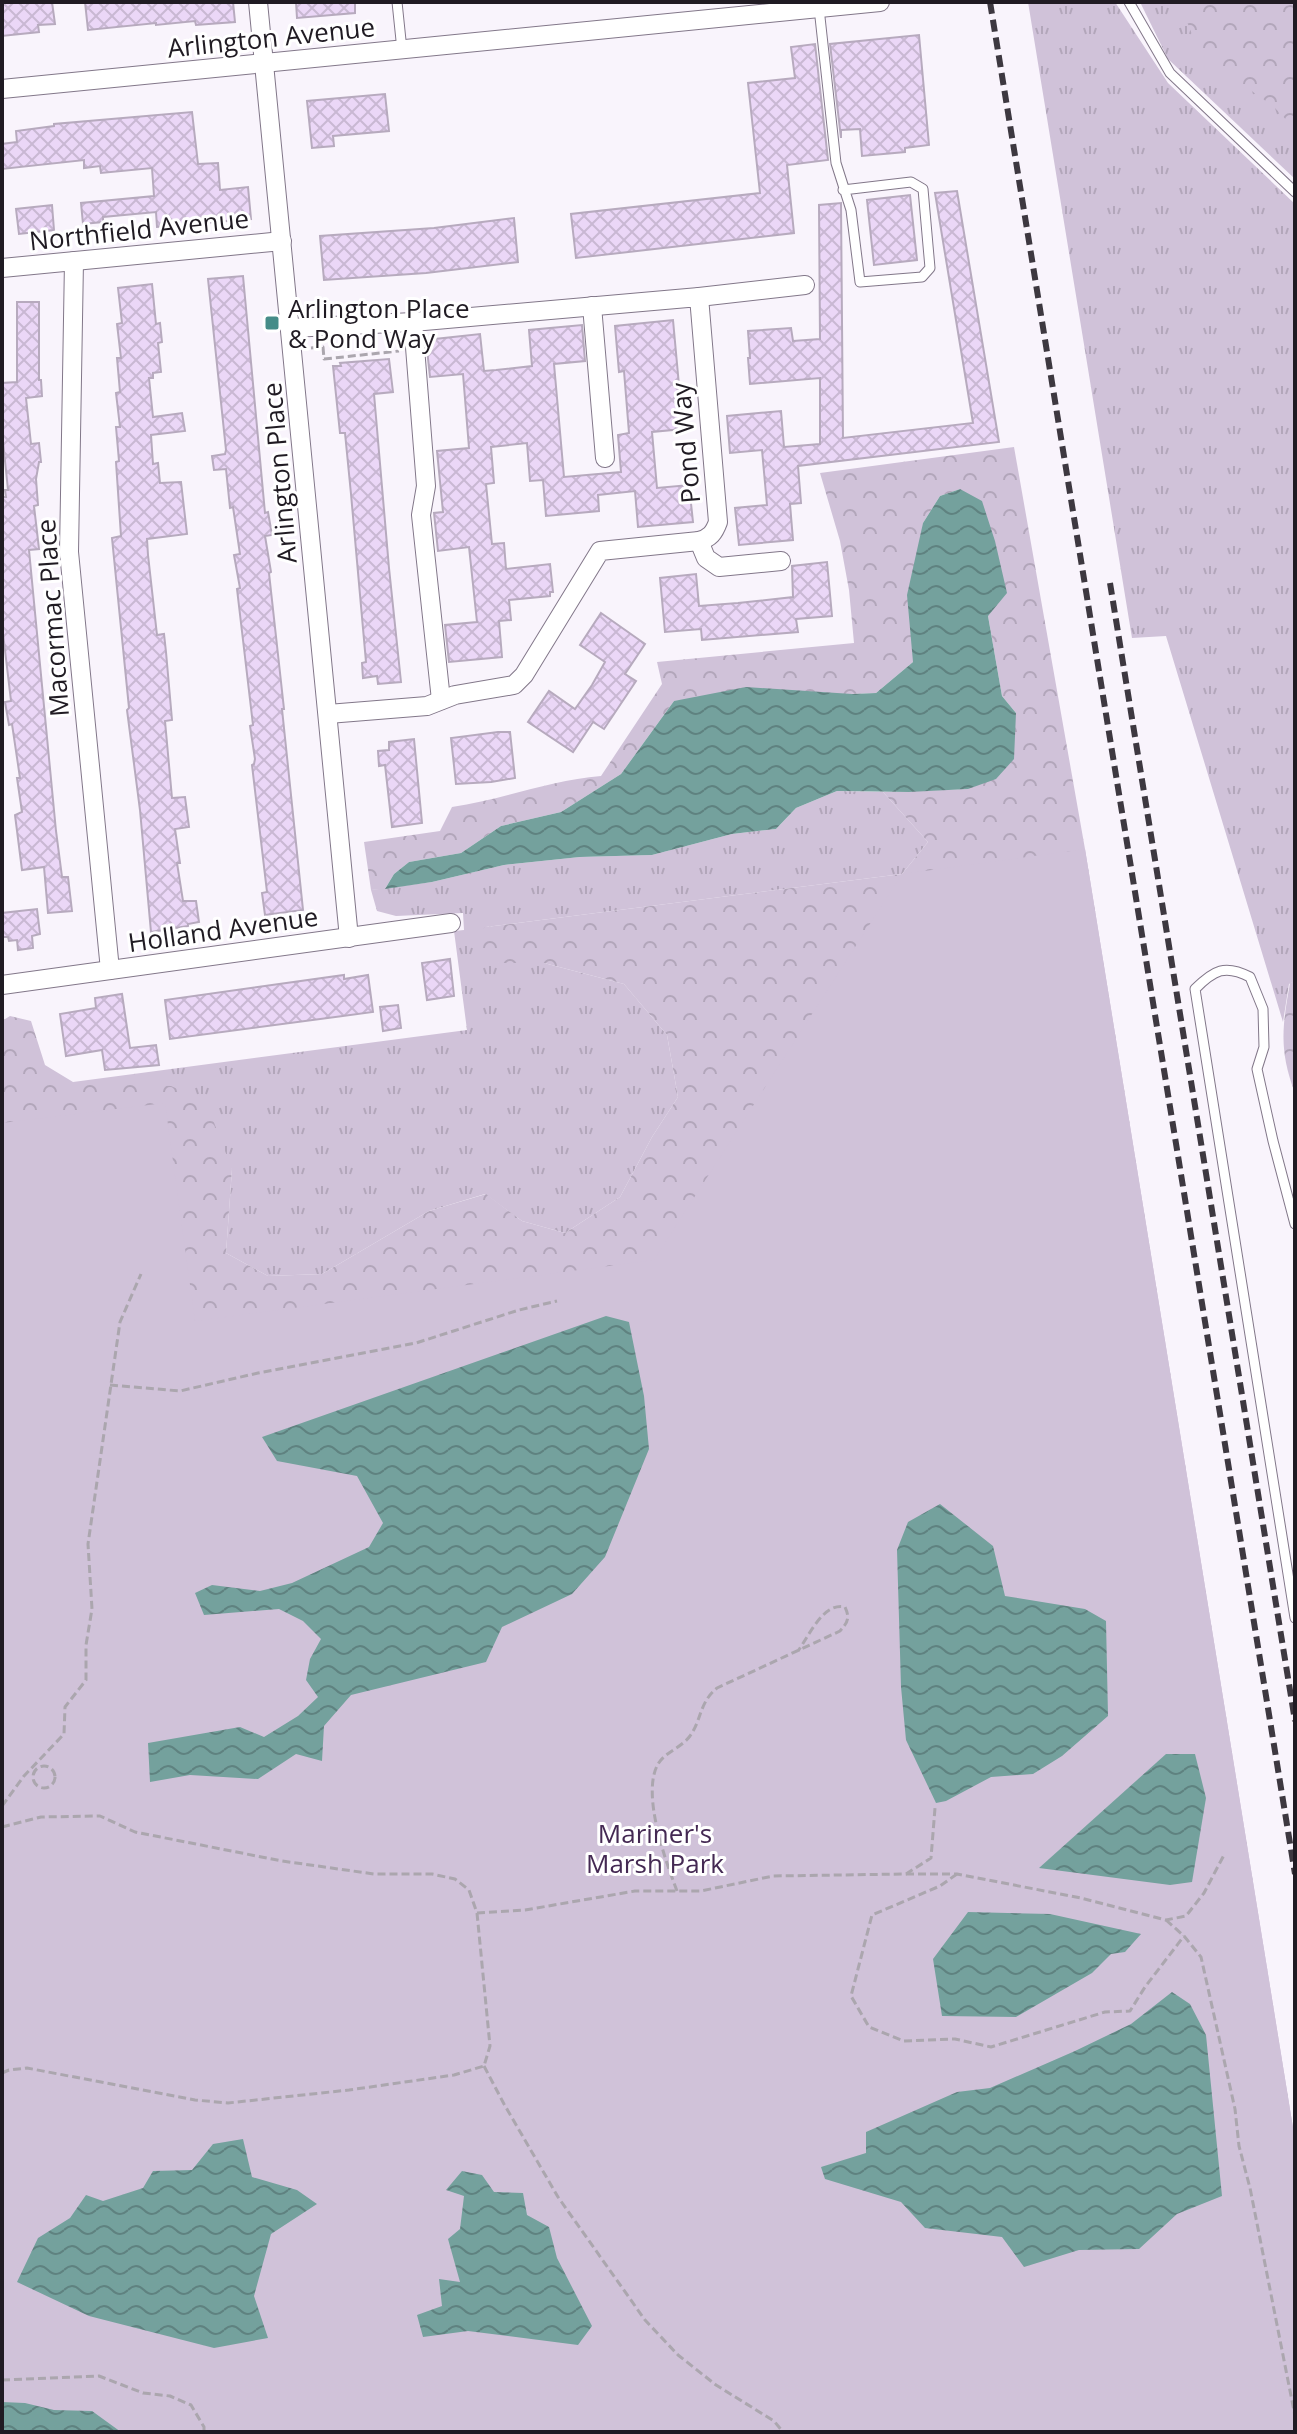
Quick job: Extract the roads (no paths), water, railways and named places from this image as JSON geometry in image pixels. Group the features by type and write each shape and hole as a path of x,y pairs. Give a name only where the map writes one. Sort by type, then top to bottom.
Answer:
{"street":[{"name":"Arlington Place","path":"258,2 349,938"},
{"name":"Arlington Avenue","path":"2,89 880,2"},
{"name":"Northfield Avenue","path":"2,268 282,241"},
{"name":"Macormac Place","path":"74,261 69,552 110,970"},
{"path":"291,328 413,322 805,285"},
{"name":"Pond Way","path":"328,714 427,706 455,695 514,685 524,675 600,551 699,541 714,533 718,522 699,297"},
{"path":"592,306 605,458"},
{"path":"413,322 426,486 421,515 441,700"},
{"path":"699,541 706,558 719,567 781,561"},
{"name":"Holland Avenue","path":"2,985 451,923"}],"lane":[{"path":"397,2 402,50"},
{"path":"1129,2 1170,73 1295,192"},
{"path":"819,8 836,163 843,190 851,210 860,282 922,277 930,268 923,189 911,182 843,190"},
{"path":"1295,1224 1257,1069 1264,1047 1263,1009 1250,977 1234,968 1214,972 1195,989 1295,1618"}],"water":[{"path":"960,489 982,501 1007,593 988,616 1002,696 1016,713 1014,759 996,779 968,789 837,791 796,808 776,829 732,834 652,855 580,857 504,865 432,882 385,889 394,874 409,862 461,853 501,826 561,812 621,774 674,701 746,687 876,693 913,662 907,595 923,523 940,496"},
{"path":"606,1316 629,1322 644,1396 649,1449 605,1557 572,1594 502,1627 486,1662 351,1695 324,1726 322,1761 296,1754 258,1779 190,1775 150,1782 148,1743 240,1727 264,1737 298,1716 318,1697 306,1680 310,1659 321,1639 303,1621 279,1609 204,1615 195,1593 212,1585 260,1591 292,1583 369,1547 383,1523 357,1476 277,1461 262,1437"},
{"path":"940,1504 993,1546 1005,1596 1085,1609 1106,1621 1108,1716 1062,1756 1033,1774 991,1777 946,1801 936,1803 906,1740 901,1687 897,1550 908,1522"},
{"path":"1166,1754 1195,1754 1206,1798 1192,1882 1170,1885 1039,1868"},
{"path":"968,1912 1050,1914 1141,1934 1125,1952 1111,1954 1092,1973 1016,2017 942,2016 933,1959"},
{"path":"1172,1992 1190,2004 1206,2035 1222,2196 1177,2214 1139,2249 1079,2250 1024,2267 1002,2237 925,2228 901,2202 825,2179 821,2167 866,2153 866,2132 957,2092 990,2088 1075,2051 1131,2024"},
{"path":"243,2139 252,2177 297,2190 317,2204 271,2234 254,2296 268,2338 214,2348 89,2316 17,2282 38,2238 70,2218 86,2195 103,2201 143,2188 153,2171 192,2170 213,2144"},
{"path":"462,2171 482,2175 494,2192 523,2193 527,2215 549,2227 557,2258 592,2326 578,2345 468,2331 423,2337 417,2315 442,2306 439,2279 460,2282 448,2239 460,2229 464,2196 446,2190"},
{"path":"2,2402 25,2403 54,2410 92,2411 121,2432 2,2432"}],"railway":[{"path":"990,2 1295,1874"},
{"path":"1110,583 1295,1721"}],"place":[{"name":"Arlington Place & Pond Way","path":"272,323"}],"park label":[{"name":"Mariner's Marsh Park","path":"655,1848"}]}
